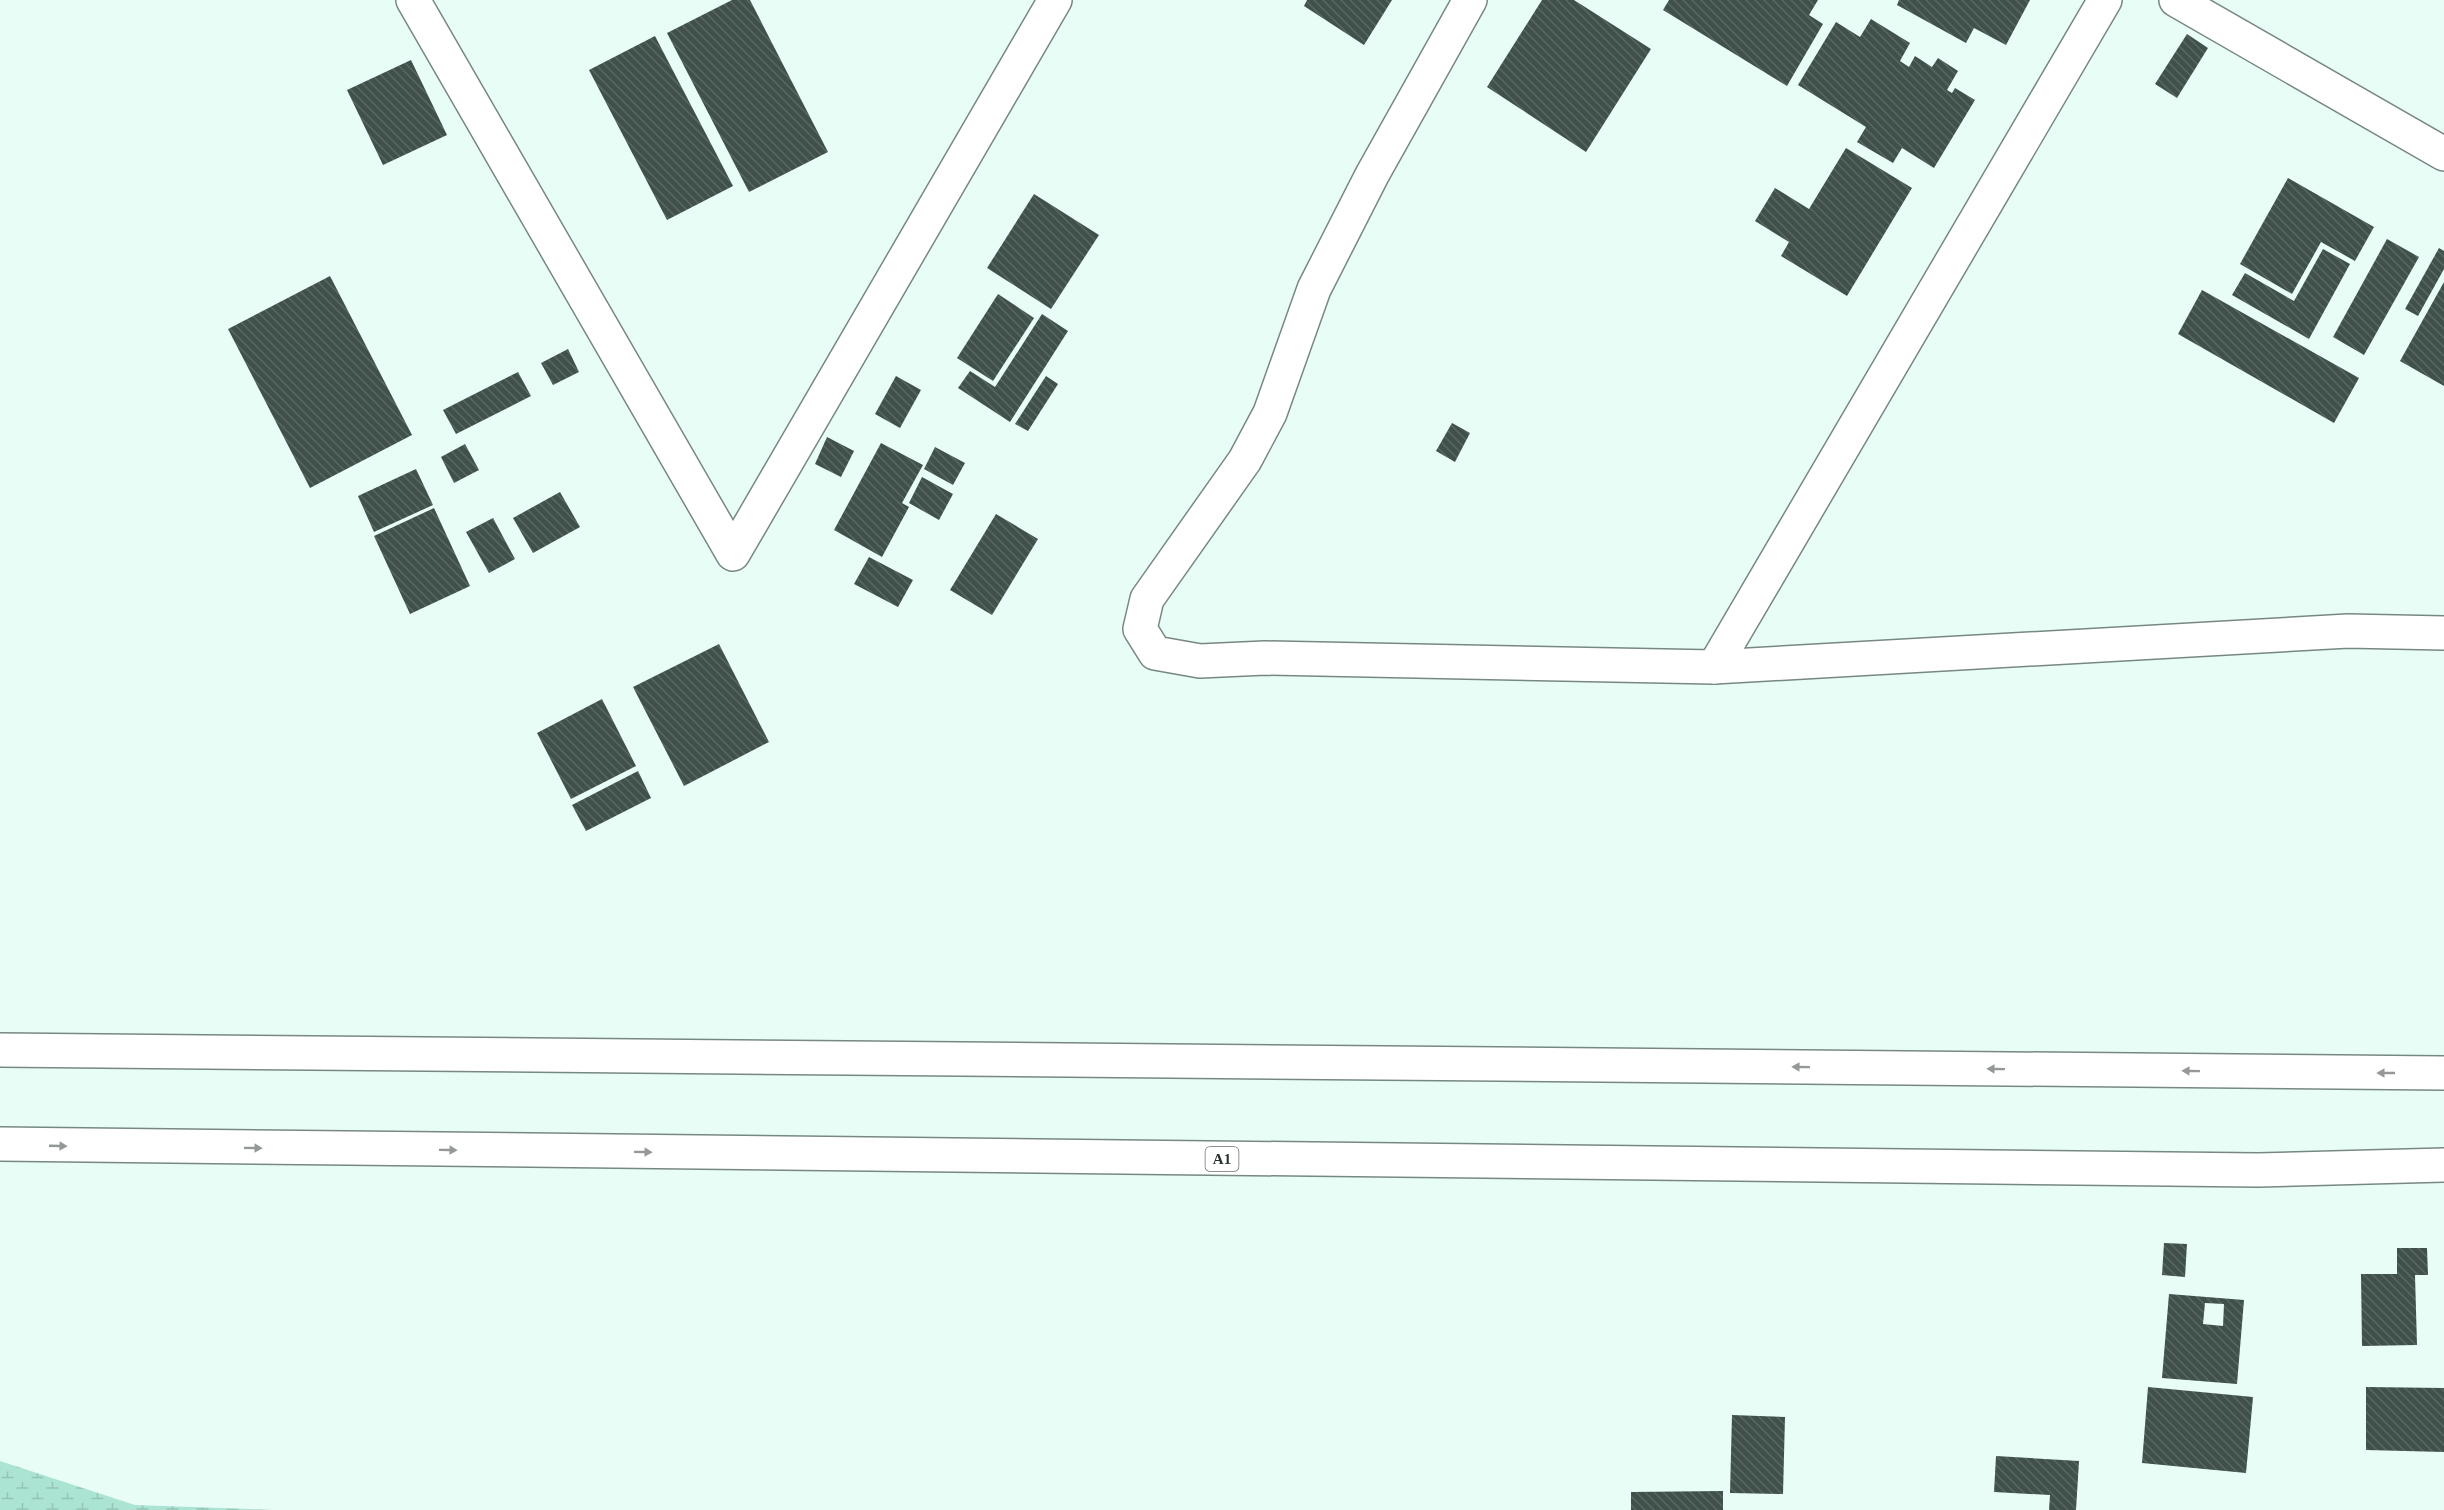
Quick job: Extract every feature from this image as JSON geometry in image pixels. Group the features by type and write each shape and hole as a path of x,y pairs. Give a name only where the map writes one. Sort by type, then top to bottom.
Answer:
{"main road":[{"path":"413,0 733,554 1054,0"},
{"path":"1470,0 1372,175 1314,289 1270,413 1245,460 1147,598 1140,629 1155,653 1200,661 1264,658 1714,667 2348,632 2444,633"},
{"path":"1714,667 2105,0"},
{"path":"2176,0 2444,154"},
{"path":"0,1050 2444,1073"},
{"name":"A1","path":"0,1144 2234,1169 2444,1165"}],"green space":[{"path":"0,1461 135,1505 275,1510 0,1510"}],"building":[{"path":"732,0 750,0 828,152 749,192 667,33"},
{"path":"1307,0 1392,0 1364,45 1304,6"},
{"path":"1542,0 1574,0 1651,49 1586,152 1487,87"},
{"path":"1669,0 1818,0 1809,15 1823,24 1787,86 1663,10"},
{"path":"1899,0 2030,0 2006,45 1974,28 1966,43 1897,5"},
{"path":"1871,19 1910,43 1900,61 1909,67 1915,56 1932,67 1938,58 1958,71 1947,90 1952,93 1955,88 1975,100 1934,168 1902,148 1893,163 1857,142 1866,127 1798,85 1836,22 1860,37"},
{"path":"2187,34 2208,48 2177,98 2155,84"},
{"path":"655,36 733,186 667,220 589,70"},
{"path":"411,60 447,135 383,165 347,90"},
{"path":"1846,148 1912,188 1847,296 1781,256 1789,242 1755,221 1775,188 1809,209"},
{"path":"2288,178 2374,227 2355,261 2321,242 2292,294 2240,264"},
{"path":"1034,194 1099,235 1051,309 987,268"},
{"path":"2387,239 2419,257 2364,355 2333,337"},
{"path":"2439,248 2444,251 2444,269 2418,316 2405,309"},
{"path":"2323,249 2350,264 2309,339 2232,295 2245,273 2294,301"},
{"path":"330,276 412,435 310,488 228,329"},
{"path":"2444,282 2444,386 2400,361"},
{"path":"2202,290 2359,378 2334,423 2178,334"},
{"path":"998,294 1034,318 993,381 957,358"},
{"path":"1042,314 1068,331 1010,422 958,388 970,371 995,387"},
{"path":"568,349 579,372 553,385 541,363"},
{"path":"518,372 531,396 456,434 443,410"},
{"path":"896,376 921,390 900,428 875,414"},
{"path":"1046,376 1058,384 1028,431 1015,424"},
{"path":"1452,423 1470,433 1455,462 1436,451"},
{"path":"827,437 854,451 841,477 815,464"},
{"path":"881,443 923,465 902,503 909,507 882,557 834,530"},
{"path":"465,444 479,470 454,483 441,457"},
{"path":"935,447 965,463 953,485 924,469"},
{"path":"416,469 433,505 374,532 358,496"},
{"path":"922,477 953,494 939,520 909,503"},
{"path":"560,492 580,527 533,553 513,518"},
{"path":"434,508 470,586 410,614 374,536"},
{"path":"996,514 1038,539 992,615 950,590"},
{"path":"493,518 515,559 489,573 466,532"},
{"path":"869,557 913,580 898,607 854,584"},
{"path":"719,644 769,742 684,786 633,687"},
{"path":"602,699 636,766 571,799 537,733"},
{"path":"638,771 651,798 586,831 572,805"},
{"path":"2164,1243 2187,1244 2185,1277 2162,1275"},
{"path":"2397,1248 2427,1248 2428,1275 2415,1275 2417,1345 2362,1346 2361,1274 2397,1274"},
{"path":"2169,1294 2244,1300 2237,1384 2162,1378","holes":["2205,1303 2224,1304 2223,1326 2203,1324"]},
{"path":"2148,1387 2253,1397 2246,1473 2142,1463"},
{"path":"2366,1387 2444,1388 2444,1452 2366,1450"},
{"path":"1732,1415 1785,1417 1783,1494 1730,1493"},
{"path":"1996,1456 2079,1461 2076,1510 2049,1510 2050,1495 1994,1492"},
{"path":"1723,1491 1723,1510 1631,1510 1631,1492"}]}
